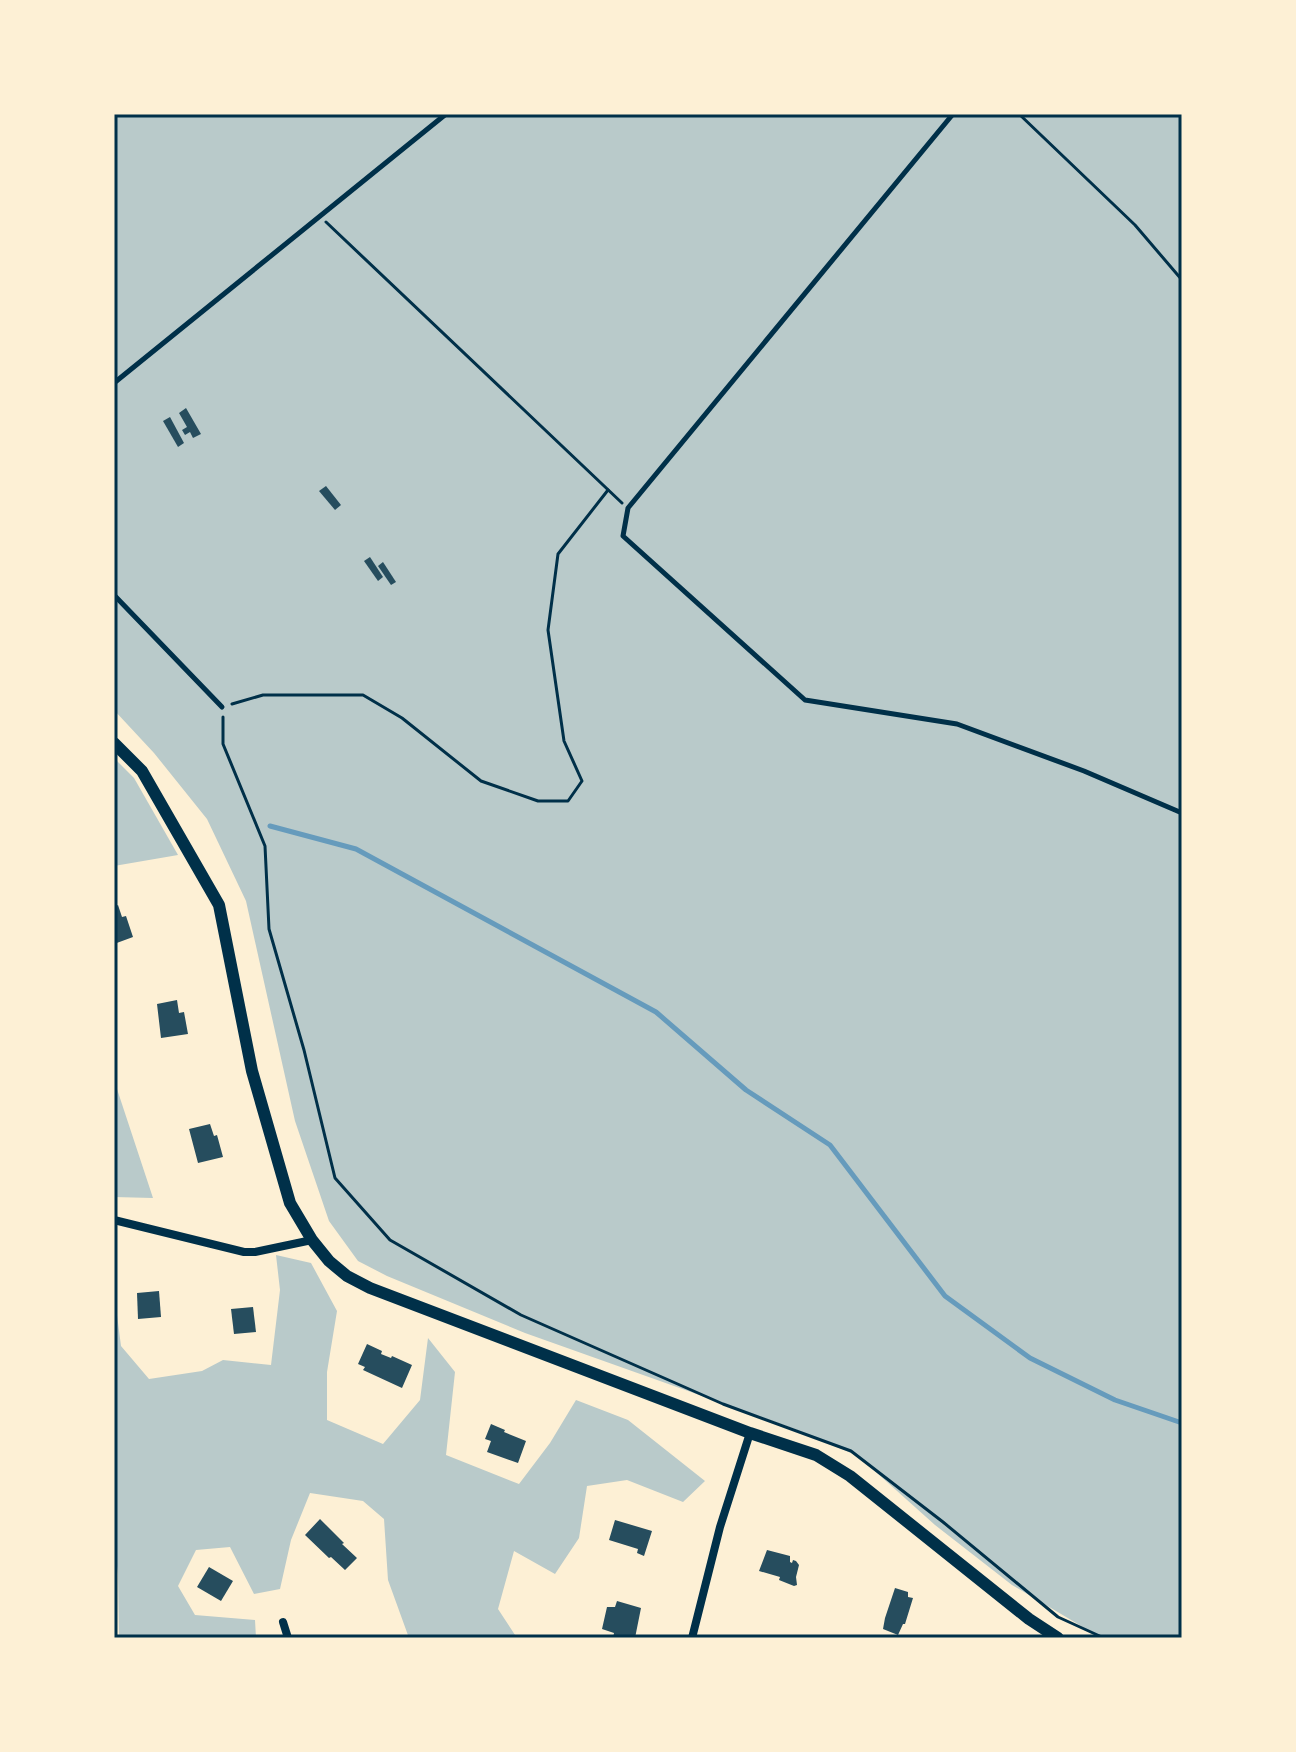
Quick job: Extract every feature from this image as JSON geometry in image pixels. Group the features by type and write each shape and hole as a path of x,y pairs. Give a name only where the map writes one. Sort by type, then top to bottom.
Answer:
{"street":[{"path":"114,743 142,771 219,905 252,1071 290,1203 329,1261 347,1276 370,1288 750,1433 816,1455 835,1465 1029,1619 1058,1638"},
{"path":"114,1220 244,1252 312,1240"},
{"path":"692,1638 720,1527 750,1433"},
{"path":"283,1622 288,1638"}],"lane":[{"path":"114,383 446,114"},
{"path":"953,114 628,508 623,536 805,700 957,724 1084,771 1182,813"},
{"path":"114,595 222,707"}],"path":[{"path":"1019,114 1135,225 1182,280"},
{"path":"320,216 628,508"},
{"path":"608,490 558,554 548,630 564,741 582,781 568,801 538,801 481,781 402,718 363,695 263,695 222,707 223,744 265,846 269,929 304,1050 335,1178 390,1240 521,1315 723,1404 851,1451 1058,1617 1104,1638"}],"shaded area":[{"path":"114,114 1182,114 1182,1638 1105,1638 1093,1633 1012,1585 935,1525 858,1456 795,1429 525,1333 387,1276 358,1261 329,1221 295,1121 246,901 207,819 154,753 114,710"},
{"path":"114,758 134,778 178,855 114,866"},
{"path":"114,1076 117,1089 153,1198 114,1197"},
{"path":"276,1255 311,1263 337,1311 327,1372 327,1420 383,1444 420,1400 428,1338 455,1372 446,1455 519,1484 550,1443 576,1400 628,1420 705,1481 683,1502 627,1480 587,1486 579,1538 555,1574 514,1551 498,1609 517,1638 409,1638 388,1580 384,1519 363,1501 310,1493 291,1540 280,1589 254,1594 230,1547 196,1550 178,1586 195,1615 255,1620 256,1638 119,1638 114,1541 114,1292 121,1346 149,1379 202,1371 223,1360 271,1365 280,1290"}],"building":[{"path":"186,408 201,434 193,438 190,432 185,435 182,430 187,427 179,413"},
{"path":"170,417 184,443 178,447 163,421"},
{"path":"326,486 341,505 335,510 319,491"},
{"path":"370,557 383,577 378,581 364,561"},
{"path":"383,562 396,582 391,585 378,566"},
{"path":"118,905 122,917 126,916 133,937 114,944 114,907"},
{"path":"177,1000 179,1013 184,1012 188,1034 161,1038 157,1004"},
{"path":"210,1124 214,1136 217,1135 223,1157 198,1163 189,1129"},
{"path":"159,1291 161,1317 138,1319 137,1293"},
{"path":"253,1307 256,1332 234,1334 231,1309"},
{"path":"367,1344 382,1351 381,1354 412,1365 402,1388 363,1370 365,1367 358,1364"},
{"path":"491,1424 526,1441 518,1463 487,1452 491,1441 485,1439"},
{"path":"320,1519 357,1558 345,1570 305,1535"},
{"path":"615,1520 652,1531 644,1556 637,1553 638,1549 609,1540"},
{"path":"767,1550 790,1556 792,1563 796,1561 799,1565 797,1585 759,1571"},
{"path":"209,1567 233,1581 221,1601 197,1587"},
{"path":"895,1588 908,1592 908,1597 913,1598 898,1635 883,1629"},
{"path":"617,1601 641,1608 635,1638 613,1638 614,1633 602,1629 607,1607 615,1607"}],"waterway":[{"path":"270,826 356,849 656,1012 746,1090 830,1145 945,1296 1030,1358 1115,1400 1182,1423"}]}
